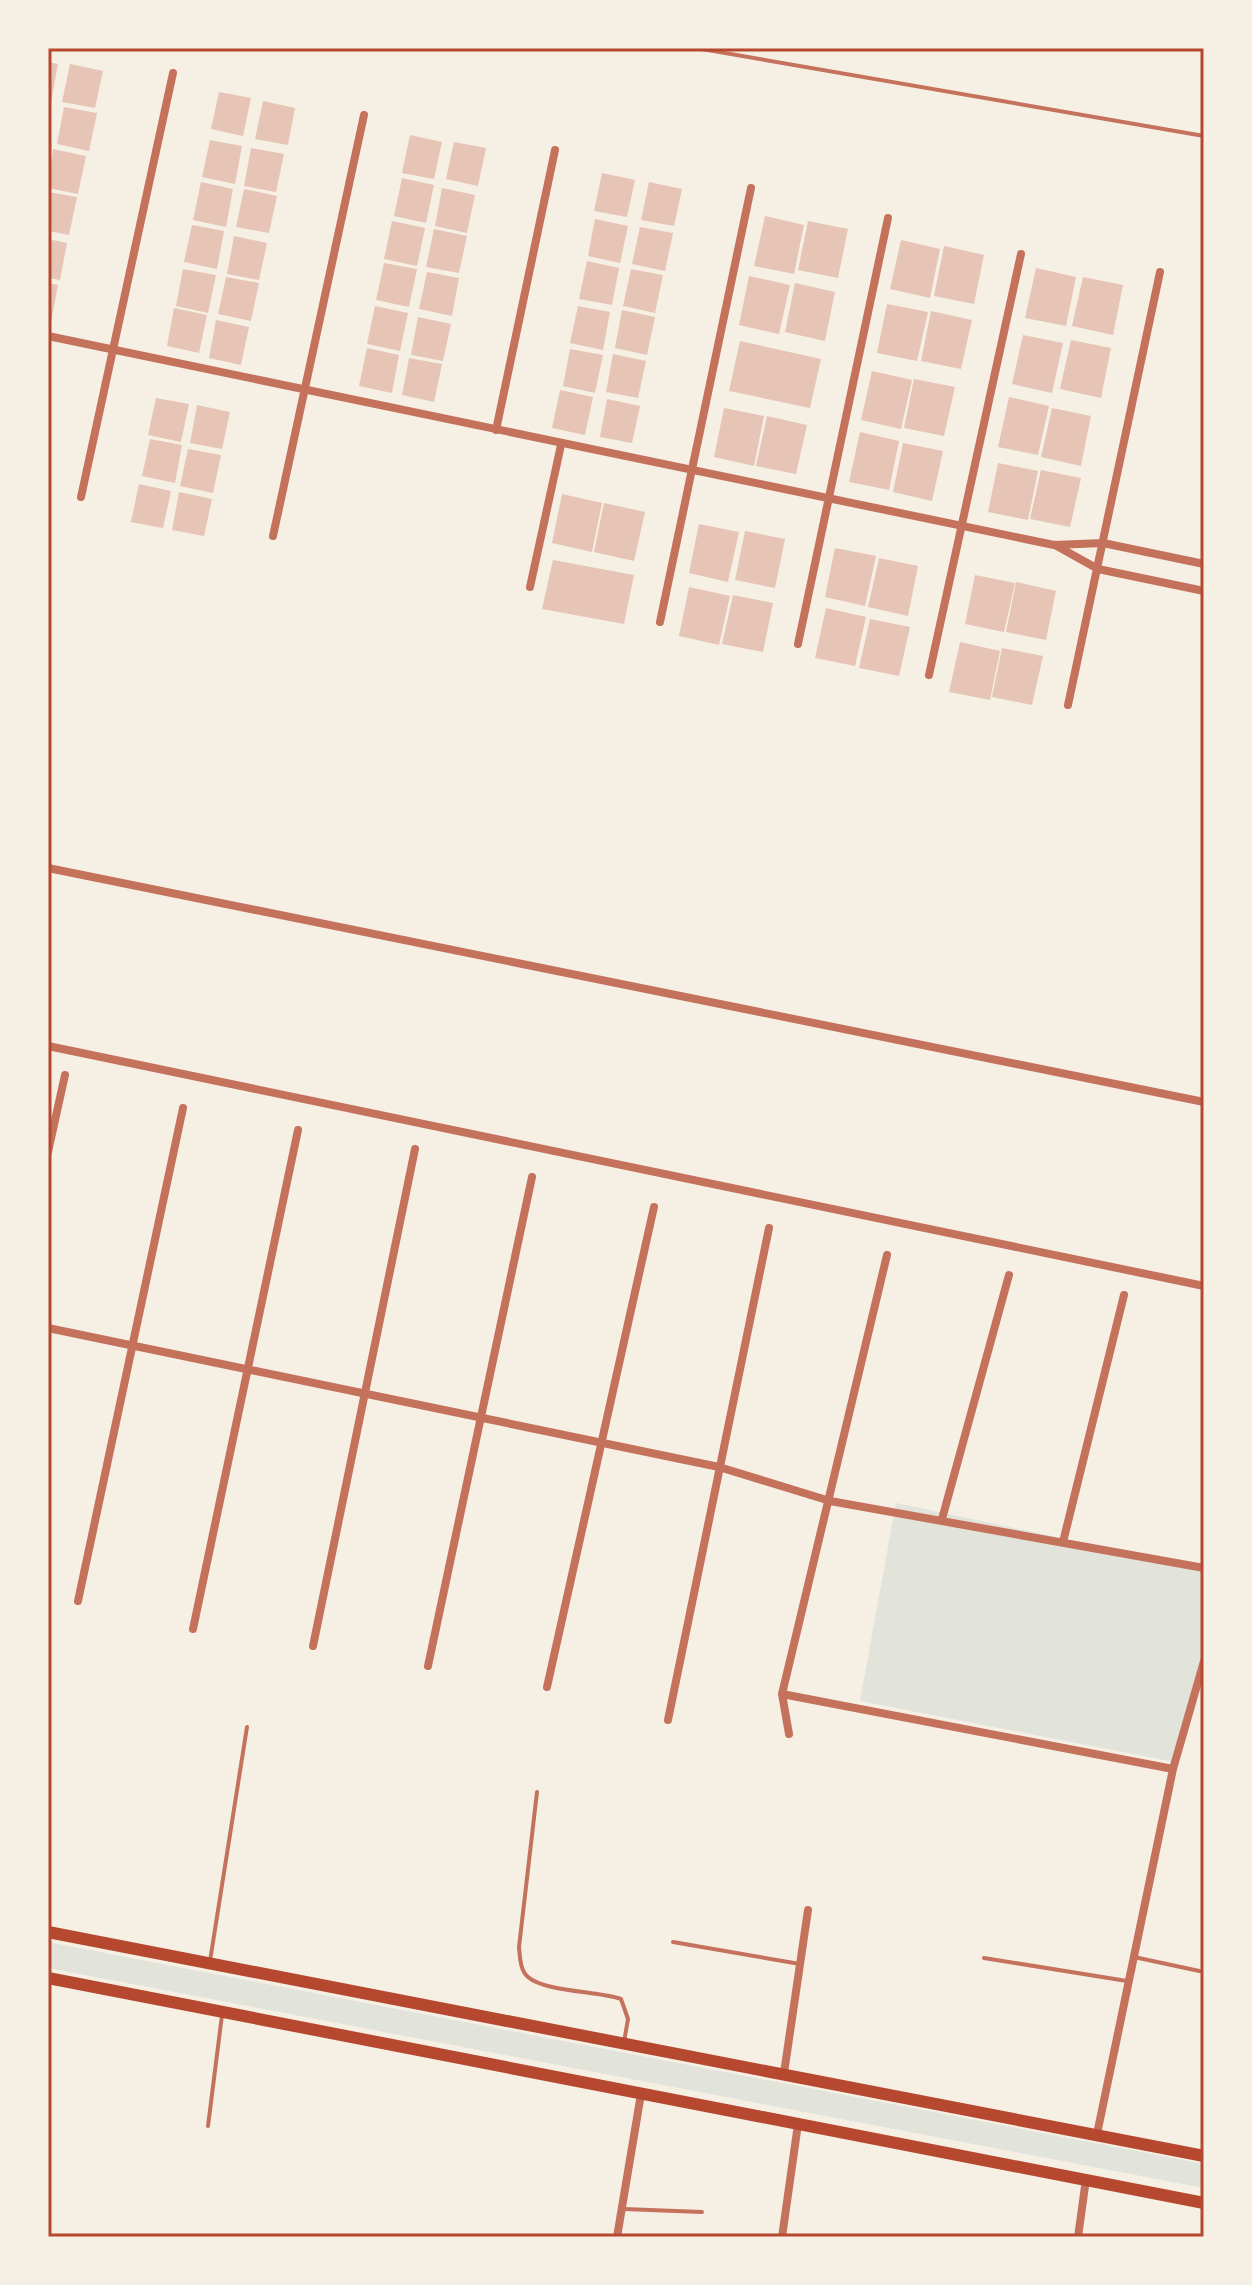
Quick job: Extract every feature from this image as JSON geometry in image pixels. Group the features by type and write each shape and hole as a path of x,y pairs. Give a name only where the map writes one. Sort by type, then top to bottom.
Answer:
{"main road":[{"path":"48,1932 1204,2156"},
{"path":"48,1978 1204,2203"}],"street":[{"path":"81,497 173,73"},
{"path":"273,536 364,115"},
{"path":"496,430 555,150"},
{"path":"660,622 751,188"},
{"path":"798,644 888,218"},
{"path":"929,675 1021,254"},
{"path":"1068,705 1160,272"},
{"path":"48,336 962,527 1054,545 1103,543 1204,564"},
{"path":"530,587 561,445"},
{"path":"1054,545 1098,569 1204,591"},
{"path":"48,868 1204,1102"},
{"path":"48,1046 1204,1286"},
{"path":"48,1152 65,1075"},
{"path":"78,1601 183,1108"},
{"path":"193,1629 298,1130"},
{"path":"313,1646 415,1149"},
{"path":"428,1666 532,1177"},
{"path":"547,1687 654,1207"},
{"path":"668,1720 769,1228"},
{"path":"789,1734 782,1694 887,1255"},
{"path":"942,1519 1009,1275"},
{"path":"1063,1542 1124,1295"},
{"path":"48,1328 719,1467 830,1501 1204,1568"},
{"path":"1097,2134 1173,1769 1204,1661"},
{"path":"782,1694 1173,1769"},
{"path":"784,2073 808,1910"},
{"path":"617,2237 641,2094"},
{"path":"782,2237 798,2124"},
{"path":"1078,2237 1086,2178"}],"lane":[{"path":"696,48 1204,136"},
{"path":"210,1963 247,1727"},
{"path":"537,1792 519,1947 521,1965 527,1976 540,1983 621,1999 628,2019 624,2043"},
{"path":"673,1942 800,1964"},
{"path":"1134,1957 1204,1972"},
{"path":"984,1958 1129,1981"},
{"path":"208,2126 222,2012"},
{"path":"622,2209 702,2212"}],"shaded area":[{"path":"896,1503 1204,1568 1204,1648 1174,1762 860,1701"},
{"path":"48,1942 1204,2164 1204,2188 48,1968"}],"building":[{"path":"48,62 58,64 51,102 48,101"},
{"path":"70,64 103,71 95,108 62,102"},
{"path":"219,92 251,98 243,136 211,129"},
{"path":"263,101 295,108 288,145 255,139"},
{"path":"64,107 97,113 89,151 57,144"},
{"path":"410,135 442,142 434,179 402,173"},
{"path":"210,140 242,146 235,184 202,177"},
{"path":"454,142 486,148 478,186 446,179"},
{"path":"251,148 284,154 276,192 244,186"},
{"path":"53,149 86,156 78,194 48,188"},
{"path":"602,173 635,180 627,217 594,211"},
{"path":"402,178 434,185 426,223 394,216"},
{"path":"201,182 233,189 226,227 193,220"},
{"path":"649,182 682,189 674,226 641,220"},
{"path":"442,188 475,195 467,233 435,226"},
{"path":"244,189 277,196 269,233 236,227"},
{"path":"48,192 77,197 69,235 48,231"},
{"path":"765,216 804,225 794,274 754,266"},
{"path":"595,219 628,226 620,263 588,256"},
{"path":"392,221 425,228 417,266 384,259"},
{"path":"808,221 848,229 838,278 798,270"},
{"path":"192,225 224,231 217,269 184,262"},
{"path":"640,227 673,233 665,271 632,264"},
{"path":"434,229 467,236 459,273 426,267"},
{"path":"234,236 267,243 259,280 227,274"},
{"path":"48,239 67,243 60,280 48,278"},
{"path":"901,240 940,249 930,298 890,289"},
{"path":"944,246 984,255 974,304 934,296"},
{"path":"587,261 619,268 612,305 579,299"},
{"path":"384,263 417,269 409,307 376,300"},
{"path":"1036,268 1076,277 1066,326 1025,318"},
{"path":"183,269 216,275 208,313 176,306"},
{"path":"631,269 663,275 655,313 623,306"},
{"path":"427,272 459,278 452,316 419,309"},
{"path":"749,276 790,285 779,334 739,325"},
{"path":"226,277 259,283 251,321 218,314"},
{"path":"1083,277 1123,285 1113,335 1072,326"},
{"path":"48,283 58,285 51,323 48,322"},
{"path":"795,283 835,292 825,341 785,332"},
{"path":"887,304 928,312 917,361 877,353"},
{"path":"375,306 408,313 400,351 367,344"},
{"path":"578,306 610,312 603,350 570,343"},
{"path":"174,308 207,315 199,353 167,346"},
{"path":"622,310 655,317 647,355 615,348"},
{"path":"931,311 972,320 961,369 921,361"},
{"path":"418,317 451,324 443,361 411,355"},
{"path":"216,320 249,327 241,365 209,358"},
{"path":"1023,335 1063,343 1052,393 1012,384"},
{"path":"1071,340 1111,348 1101,398 1060,389"},
{"path":"740,341 821,359 810,408 729,391"},
{"path":"367,348 399,355 392,393 359,386"},
{"path":"570,349 603,355 595,393 563,386"},
{"path":"613,354 646,361 638,398 606,392"},
{"path":"409,358 442,364 434,402 402,395"},
{"path":"872,371 912,380 901,429 861,420"},
{"path":"914,379 955,387 944,436 904,428"},
{"path":"560,390 593,397 585,435 552,428"},
{"path":"1009,397 1049,406 1038,455 998,447"},
{"path":"156,398 189,404 181,442 148,435"},
{"path":"607,399 640,406 632,443 600,437"},
{"path":"197,405 230,412 222,449 190,443"},
{"path":"724,408 764,416 754,466 714,457"},
{"path":"1052,408 1091,416 1081,466 1041,457"},
{"path":"767,416 807,425 796,474 756,466"},
{"path":"860,432 899,441 889,490 849,482"},
{"path":"150,439 182,445 175,483 142,476"},
{"path":"903,443 943,451 932,501 893,492"},
{"path":"188,449 221,455 213,493 180,486"},
{"path":"998,463 1038,471 1028,520 988,512"},
{"path":"1041,470 1081,478 1070,527 1030,519"},
{"path":"139,484 171,491 163,528 131,522"},
{"path":"179,492 212,499 204,536 172,530"},
{"path":"562,494 602,503 592,552 552,543"},
{"path":"604,503 645,512 634,561 594,552"},
{"path":"699,524 739,532 728,582 689,573"},
{"path":"745,531 785,539 775,588 735,580"},
{"path":"835,548 876,556 865,606 825,597"},
{"path":"879,558 918,566 908,616 868,607"},
{"path":"553,560 634,575 624,624 542,609"},
{"path":"975,575 1015,583 1004,632 965,624"},
{"path":"1016,582 1056,591 1046,640 1006,632"},
{"path":"689,587 730,596 719,645 679,636"},
{"path":"733,595 773,603 763,652 722,644"},
{"path":"826,608 866,617 855,666 815,658"},
{"path":"870,619 910,627 899,676 859,668"},
{"path":"960,642 1000,651 990,700 949,692"},
{"path":"1002,648 1043,656 1032,705 992,697"}]}
